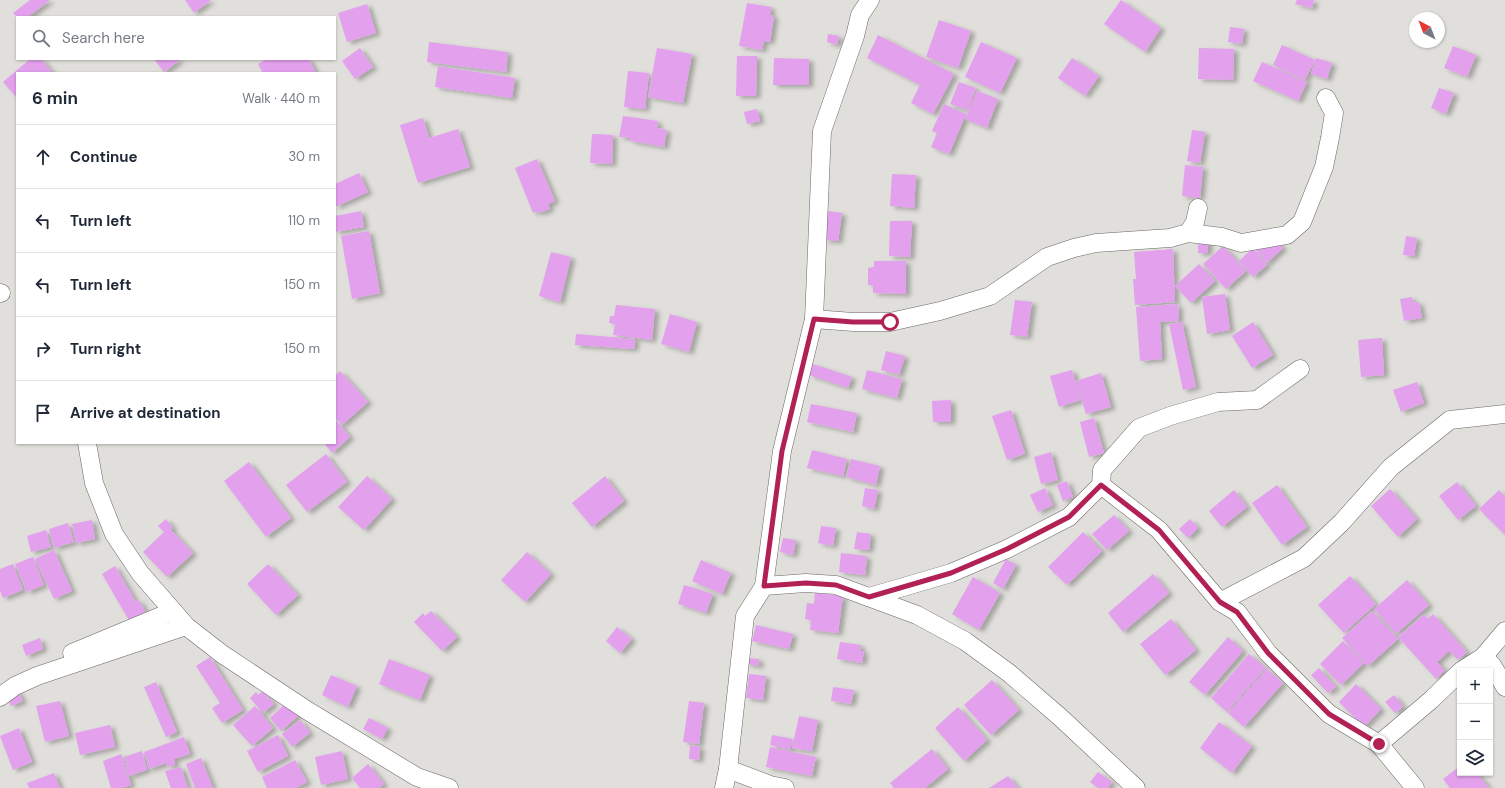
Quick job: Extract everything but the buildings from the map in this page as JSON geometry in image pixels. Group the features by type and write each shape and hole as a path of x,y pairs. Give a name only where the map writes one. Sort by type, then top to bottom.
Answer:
{"street":[{"path":"724,788 728,769 745,616 764,586 782,451 814,319 822,131 855,36 860,15 870,0"},
{"path":"814,319 853,322 890,322 940,311 990,296 1047,258 1074,248 1096,243 1170,238 1188,233 1222,237 1241,242 1286,236 1302,222 1324,167 1334,113 1326,98"},
{"path":"1188,233 1195,222 1198,208"},
{"path":"869,597 951,573 1007,549 1069,517 1101,485 1102,470 1139,428 1170,416 1218,402 1257,400 1300,368"},
{"path":"1220,602 1304,558 1342,522 1391,467 1450,420 1505,414"},
{"path":"87,444 94,483 114,534 140,573 186,626 222,654 308,711 417,776 449,788"},
{"path":"1101,485 1159,530 1220,602 1237,612 1268,653 1329,714 1379,744 1415,788"},
{"path":"764,586 806,583 836,585 917,615 965,640 1009,673 1060,717 1136,788"},
{"path":"0,683 173,611"},
{"path":"0,697 15,686 37,676 186,626"},
{"path":"1467,668 1483,657 1505,631"},
{"path":"1483,657 1492,665 1505,687"},
{"path":"1379,744 1457,676"},
{"path":"728,769 770,785 785,788"}],"route":[{"path":"890,322 853,322 814,319 782,451 764,586 806,583 836,585 869,597 951,573 1007,549 1069,517 1101,485 1159,530 1220,602 1237,612 1268,653 1329,714 1379,744"}]}
